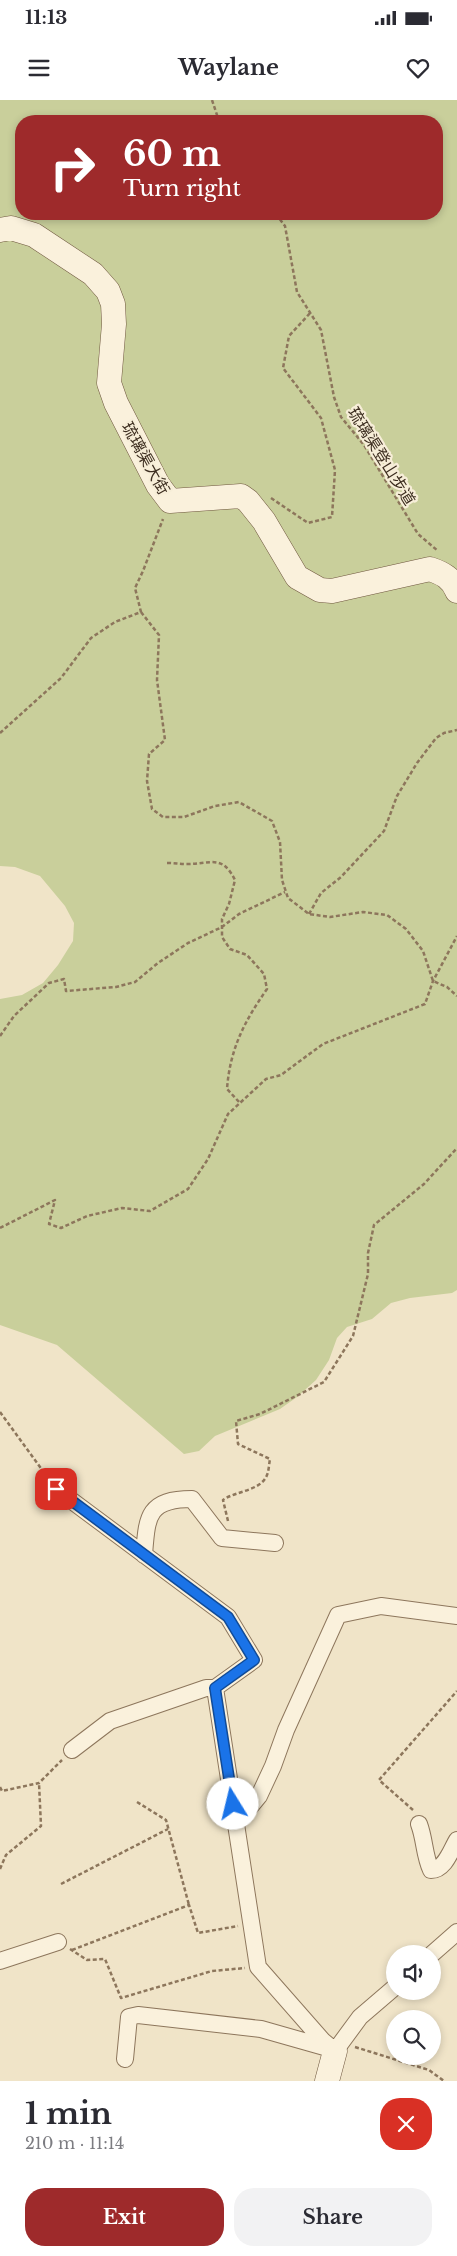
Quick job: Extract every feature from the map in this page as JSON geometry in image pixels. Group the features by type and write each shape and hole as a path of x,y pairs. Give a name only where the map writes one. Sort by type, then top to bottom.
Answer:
{"street":[{"name":"琉璃渠大街","path":"0,230 11,228 34,234 93,274 108,291 113,304 114,324 109,383 116,403 158,485 170,501 241,496 248,501 264,521 297,577 320,590 332,591 430,569 441,573 454,583 457,590"},
{"path":"56,1489 228,1617 254,1660 215,1688 206,1688 110,1721 72,1750"},
{"path":"144,1555 147,1520 154,1509 168,1501 192,1499 222,1538 275,1542"},
{"path":"236,1824 259,1796 273,1766 286,1730 338,1614 381,1606 457,1616"},
{"path":"215,1688 258,1967 322,2041 338,2046"},
{"path":"420,1824 426,1843 425,1856 431,1870 436,1870 443,1865 457,1840"},
{"path":"441,1946 457,1932"},
{"path":"0,1961 65,1946"},
{"path":"327,2081 338,2046 360,2017 386,1995"},
{"path":"124,2059 129,2017 138,2015 261,2029 338,2046"}],"path":[{"path":"212,100 217,115"},
{"name":"琉璃渠登山步道","path":"280,220 285,226 297,292 321,330 334,397 341,417 364,445 418,534 444,556"},
{"name":"琉璃渠登山步道","path":"269,497 308,523 332,518 335,470 321,418 283,368 289,336 311,312"},
{"path":"170,501 135,588 141,612 159,635 160,644 157,680 165,740 149,754 147,781 152,809 163,816 184,817 215,806 239,802 272,821 280,842 282,880 288,898 309,914 330,917 363,912 387,915 406,930 423,951 433,981 457,996"},
{"path":"0,733 61,678 91,638 115,622 141,612"},
{"path":"309,914 321,893 341,878 384,831 397,796 417,763 436,738 444,733 457,730"},
{"path":"167,863 188,864 217,861 229,867 235,880 229,904 222,919 222,937 230,949 247,955 264,974 267,989 241,1029 229,1067 228,1090 240,1103"},
{"path":"0,1036 14,1016 49,983 64,979 66,991 116,987 136,982 158,963 188,943 222,927 239,914 286,892"},
{"path":"0,1228 55,1200 49,1224 61,1228 87,1216 122,1208 150,1211 188,1189 208,1159 228,1114 266,1079 281,1075 323,1044 425,1004 433,981 457,936"},
{"path":"232,1539 223,1500 230,1495 255,1487 267,1476 270,1459 238,1444 236,1421 260,1414 324,1382 353,1336 368,1274 368,1253 374,1225 424,1184 457,1148"},
{"path":"0,1412 56,1489"},
{"path":"420,1824 416,1813 379,1780 457,1691"},
{"path":"0,1788 2,1791 39,1783 72,1750"},
{"path":"0,1868 6,1855 41,1826 39,1783"},
{"path":"137,1802 166,1820 198,1933 252,1923"},
{"path":"61,1884 168,1829"},
{"path":"65,1946 189,1905"},
{"path":"65,1946 87,1960 105,1959 120,1998 212,1972 258,1967"},
{"path":"338,2046 429,2070 444,2081"}],"green space":[{"path":"0,100 457,100 457,1290 452,1293 410,1298 391,1303 372,1319 347,1327 337,1338 329,1360 316,1380 297,1397 280,1409 215,1436 199,1451 184,1454 57,1345 0,1325 0,999 22,995 43,983 58,965 73,941 74,923 65,906 40,876 15,867 0,866"}],"route":[{"path":"56,1489 228,1617 254,1660 215,1688 233,1804"}]}
